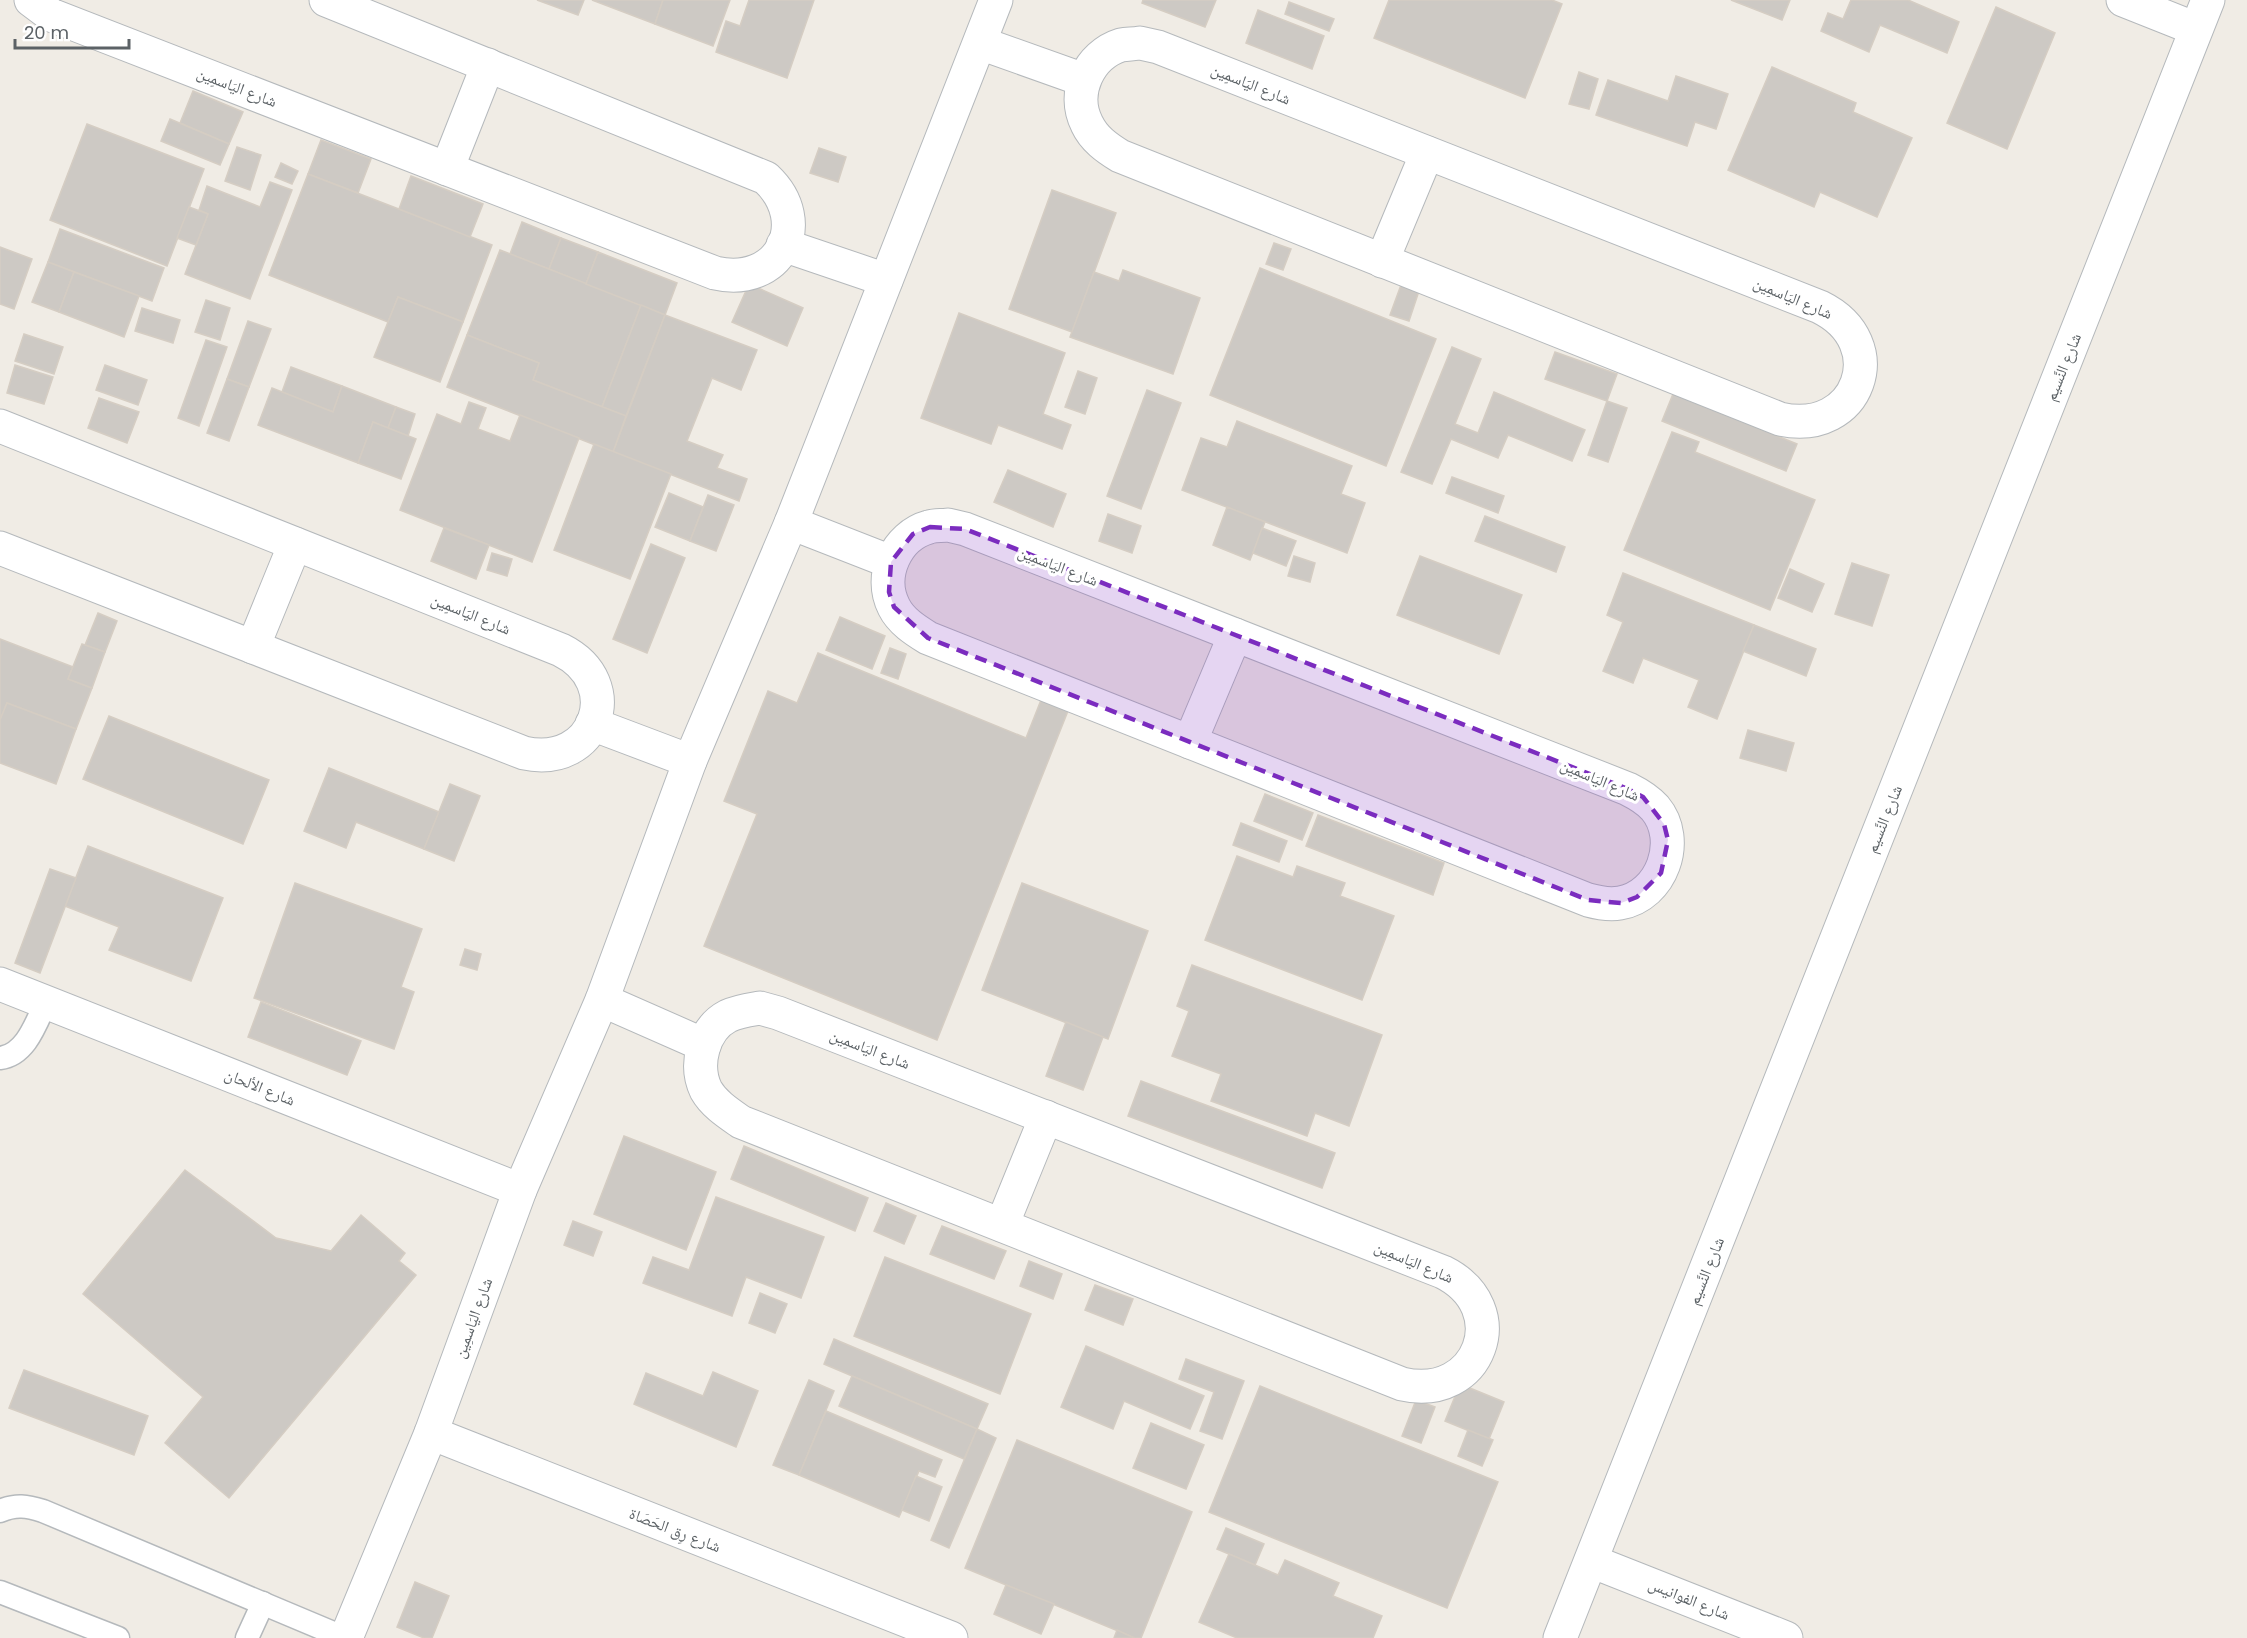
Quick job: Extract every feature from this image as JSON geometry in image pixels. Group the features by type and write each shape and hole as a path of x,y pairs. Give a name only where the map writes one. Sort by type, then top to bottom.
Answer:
{"street":[{"name":"شارع اليَاسمِين","path":"31,0 51,15 723,275 746,276 761,270 773,261 783,245 788,234 789,218 785,202 766,178 326,0"},
{"name":"شارع اليَاسمِين","path":"345,1638 431,1433 520,1190 602,1000 690,761 791,523 996,0"},
{"path":"2123,0 2202,15"},
{"name":"شارع النَّسيم","path":"1560,1638 2202,15"},
{"path":"980,43 1084,80"},
{"name":"شارع اليَاسمِين","path":"1140,43 1427,153 1836,315 1848,327 1857,342 1860,367 1854,391 1844,405 1830,415 1814,421 1797,422 1780,419 1120,156 1096,137 1087,124 1080,94 1084,80 1093,64 1106,52 1122,45 1140,43"},
{"path":"447,169 488,65"},
{"path":"1382,261 1427,153"},
{"path":"783,245 886,280"},
{"name":"شارع اليَاسمِين","path":"0,426 575,657 594,682 598,698 597,713 582,740 569,750 555,755 531,755 0,549"},
{"path":"791,523 891,562"},
{"name":"شارع اليَاسمِين","path":"948,525 1235,635 1643,797 1656,809 1666,832 1667,857 1661,873 1651,887 1637,897 1621,903 1605,904 1588,900 928,638 903,619 894,607 889,592 888,577 891,562 900,546 913,534 930,527 948,525"},
{"path":"253,647 295,544"},
{"path":"1190,742 1235,635"},
{"path":"592,724 690,761"},
{"name":"شارع الألحان","path":"0,984 520,1190"},
{"path":"602,1000 704,1045"},
{"name":"شارع اليَاسمِين","path":"760,1008 1046,1117 1458,1280 1470,1292 1479,1307 1482,1332 1475,1356 1465,1370 1452,1380 1436,1386 1419,1388 1402,1384 741,1122 715,1103 706,1090 701,1075 700,1060 712,1029 726,1017 742,1010 760,1008"},
{"path":"1002,1225 1046,1117"},
{"name":"شارع رِق الحَصَاة","path":"431,1433 917,1632 951,1638"},
{"name":"شارع الفوانيس","path":"1591,1561 1786,1638"}],"lane":[{"path":"0,1058 17,1052 26,1042 46,1002"},
{"path":"0,1511 10,1507 26,1506 43,1511 345,1638"},
{"path":"0,1592 118,1638"},
{"path":"247,1638 263,1603"}],"highlighted area":[{"path":"930,527 965,529 1628,789 1643,797 1664,824 1668,840 1661,873 1637,897 1621,903 1588,900 928,638 894,607 889,592 891,562 913,534"}],"building":[{"path":"537,0 584,0 578,15"},
{"path":"592,0 663,0 655,24"},
{"path":"663,0 730,0 713,46 655,24"},
{"path":"749,0 814,0 787,78 716,52 726,21 740,26"},
{"path":"1143,0 1216,0 1205,27 1142,3"},
{"path":"1389,0 1552,0 1562,4 1525,98 1374,38"},
{"path":"1731,0 1790,0 1782,20"},
{"path":"1851,0 1908,0 1959,22 1947,53 1880,25 1869,52 1821,31 1828,13 1843,19"},
{"path":"1289,2 1334,19 1329,31 1285,14"},
{"path":"1996,7 2055,33 2007,149 1947,123"},
{"path":"1258,10 1324,36 1312,69 1246,43"},
{"path":"1772,67 1856,103 1853,112 1912,138 1877,217 1820,192 1814,207 1728,170"},
{"path":"1579,72 1598,79 1589,109 1569,104"},
{"path":"1676,76 1728,94 1716,129 1695,122 1687,146 1596,115 1608,80 1668,101"},
{"path":"193,91 243,112 229,144 180,123"},
{"path":"170,119 229,144 220,165 161,141"},
{"path":"87,124 204,169 167,266 50,220"},
{"path":"321,140 371,159 358,193 308,174"},
{"path":"237,147 261,155 250,190 225,181"},
{"path":"819,148 846,157 838,182 810,173"},
{"path":"281,163 298,171 292,184 275,177"},
{"path":"308,174 492,245 463,322 398,297 388,322 269,275"},
{"path":"411,176 483,204 470,237 399,209"},
{"path":"270,182 292,190 250,299 185,274 208,214 199,210 207,186 260,207"},
{"path":"1052,190 1116,213 1072,332 1009,309"},
{"path":"189,207 208,214 196,245 177,238"},
{"path":"522,222 561,238 549,269 510,254"},
{"path":"60,229 164,268 152,301 48,262"},
{"path":"561,238 598,252 586,284 549,269"},
{"path":"1274,243 1291,249 1283,270 1266,264"},
{"path":"0,247 32,259 14,309 0,304"},
{"path":"500,250 641,305 602,407 533,380 539,363 467,335"},
{"path":"598,252 677,283 665,315 586,284"},
{"path":"48,262 74,272 59,312 32,302"},
{"path":"1260,268 1436,339 1386,466 1210,395"},
{"path":"1123,270 1200,298 1173,374 1070,337 1094,272 1119,281"},
{"path":"74,272 139,296 124,337 59,312"},
{"path":"749,284 803,308 787,346 732,322"},
{"path":"1401,285 1419,291 1409,321 1390,315"},
{"path":"398,297 463,322 440,382 374,357"},
{"path":"206,300 230,308 220,340 195,332"},
{"path":"641,305 665,315 626,416 602,407"},
{"path":"142,308 180,320 173,343 135,331"},
{"path":"959,313 1065,353 1043,414 1071,425 1062,449 998,425 991,444 921,418"},
{"path":"665,315 757,350 741,390 712,378 687,441 723,455 717,468 747,479 739,501 613,452"},
{"path":"248,321 271,329 249,387 227,379"},
{"path":"24,334 63,347 54,374 15,361"},
{"path":"467,335 539,363 533,380 626,416 613,452 447,387"},
{"path":"206,340 227,347 199,426 178,418"},
{"path":"1452,347 1481,359 1455,424 1478,433 1494,392 1585,430 1572,461 1508,435 1498,458 1451,439 1432,484 1401,472"},
{"path":"1555,352 1617,374 1607,401 1545,379"},
{"path":"15,365 53,377 44,404 7,393"},
{"path":"105,365 147,380 138,405 96,390"},
{"path":"291,367 342,386 333,412 282,392"},
{"path":"1078,371 1097,378 1085,414 1065,407"},
{"path":"227,379 249,387 229,441 207,433"},
{"path":"342,386 396,407 388,428 373,422 358,463 258,425 272,388 333,412"},
{"path":"1147,390 1181,403 1141,509 1107,496"},
{"path":"1673,394 1797,444 1786,471 1662,421"},
{"path":"99,398 139,412 127,443 88,428"},
{"path":"1607,401 1627,408 1608,462 1588,455"},
{"path":"469,402 486,408 478,429 510,441 520,415 579,438 532,562 400,510 437,414 461,424"},
{"path":"396,407 415,414 408,436 388,428"},
{"path":"1237,421 1352,466 1341,494 1365,503 1347,553 1182,490 1201,438 1227,447"},
{"path":"373,422 416,439 401,479 358,463"},
{"path":"1672,432 1699,442 1695,452 1815,500 1770,610 1624,550"},
{"path":"594,444 671,474 630,579 554,550"},
{"path":"1008,470 1066,494 1053,527 994,502"},
{"path":"1452,477 1504,496 1498,513 1446,493"},
{"path":"669,493 703,507 690,541 655,527"},
{"path":"708,495 734,505 716,551 690,541"},
{"path":"1227,507 1265,522 1250,560 1213,545"},
{"path":"1108,514 1141,526 1132,553 1099,541"},
{"path":"1485,516 1565,547 1556,572 1475,541"},
{"path":"444,528 489,545 476,579 431,561"},
{"path":"1262,528 1296,541 1286,566 1253,553"},
{"path":"651,544 685,558 647,653 613,639"},
{"path":"492,553 512,559 507,576 487,570"},
{"path":"1294,556 1315,563 1310,582 1288,576"},
{"path":"1420,556 1522,595 1499,654 1397,615"},
{"path":"1852,563 1889,575 1872,626 1835,614"},
{"path":"1790,569 1824,584 1812,612 1778,598"},
{"path":"1623,573 1754,625 1717,719 1688,707 1699,680 1643,658 1633,683 1603,671 1623,622 1607,615"},
{"path":"98,613 117,621 105,652 85,645"},
{"path":"840,617 885,636 872,669 826,650"},
{"path":"1754,625 1816,649 1806,676 1743,651"},
{"path":"0,639 73,667 68,679 92,688 76,729 7,703 0,720"},
{"path":"82,644 105,652 92,688 68,679"},
{"path":"890,648 906,654 898,679 881,673"},
{"path":"818,653 1026,738 1041,700 1068,711 937,1040 704,946 757,814 724,801 768,691 797,703"},
{"path":"7,703 76,729 56,784 0,763 0,720"},
{"path":"109,716 269,780 243,844 83,779"},
{"path":"1748,730 1794,743 1786,771 1740,758"},
{"path":"329,768 439,812 424,849 356,822 346,848 304,831"},
{"path":"450,784 480,796 454,861 424,849"},
{"path":"1265,794 1313,813 1302,840 1254,821"},
{"path":"1318,815 1444,863 1433,895 1306,846"},
{"path":"1241,823 1287,841 1279,862 1233,845"},
{"path":"88,846 223,898 191,981 109,950 119,927 65,906"},
{"path":"1237,856 1293,877 1297,866 1345,883 1340,896 1394,916 1362,1000 1205,940"},
{"path":"50,869 76,878 40,973 15,963"},
{"path":"295,883 422,929 401,987 414,992 394,1049 254,998"},
{"path":"1022,883 1148,931 1108,1039 982,990"},
{"path":"465,949 481,954 477,970 460,965"},
{"path":"1192,965 1382,1035 1349,1126 1315,1113 1307,1136 1211,1101 1221,1074 1172,1056 1189,1011 1177,1006"},
{"path":"261,1002 361,1041 347,1075 248,1037"},
{"path":"1066,1022 1103,1037 1083,1090 1046,1076"},
{"path":"1141,1081 1335,1153 1322,1188 1128,1116"},
{"path":"624,1136 716,1172 686,1250 594,1214"},
{"path":"744,1146 868,1198 855,1231 731,1179"},
{"path":"185,1170 276,1238 331,1251 361,1215 405,1253 399,1261 416,1275 229,1498 165,1443 203,1397 83,1294"},
{"path":"716,1197 824,1237 801,1298 746,1277 732,1316 643,1283 653,1257 689,1270"},
{"path":"886,1203 916,1216 904,1244 874,1231"},
{"path":"573,1221 602,1232 593,1256 564,1245"},
{"path":"942,1226 1006,1251 994,1279 930,1254"},
{"path":"885,1257 1031,1314 1000,1394 854,1336"},
{"path":"1029,1261 1062,1274 1053,1299 1020,1286"},
{"path":"1095,1285 1133,1299 1123,1325 1085,1310"},
{"path":"760,1293 787,1304 775,1333 749,1323"},
{"path":"834,1339 988,1404 977,1429 824,1364"},
{"path":"1086,1346 1204,1396 1190,1429 1124,1401 1113,1429 1061,1407"},
{"path":"1186,1359 1244,1381 1222,1439 1200,1431 1214,1392 1179,1379"},
{"path":"24,1370 148,1416 134,1455 9,1408"},
{"path":"713,1372 758,1391 736,1447 634,1404 646,1373 703,1396"},
{"path":"852,1376 977,1429 964,1459 839,1406"},
{"path":"809,1380 834,1391 799,1475 773,1465"},
{"path":"1460,1384 1504,1402 1489,1439 1445,1421"},
{"path":"1260,1386 1498,1482 1447,1608 1209,1512"},
{"path":"1416,1400 1435,1407 1421,1443 1402,1436"},
{"path":"826,1411 942,1460 935,1477 919,1471 899,1517 799,1475"},
{"path":"1151,1423 1204,1445 1186,1489 1133,1468"},
{"path":"977,1429 996,1438 949,1548 931,1540"},
{"path":"1468,1430 1493,1440 1482,1466 1458,1456"},
{"path":"1017,1440 1192,1512 1141,1638 1135,1638 965,1568"},
{"path":"916,1476 942,1487 929,1521 902,1510"},
{"path":"1226,1528 1264,1544 1255,1565 1217,1549"},
{"path":"1229,1554 1278,1575 1285,1560 1339,1583 1333,1596 1382,1616 1373,1638 1237,1638 1199,1622"},
{"path":"415,1582 449,1596 432,1638 424,1638 397,1627"},
{"path":"1006,1585 1054,1604 1041,1634 994,1614"},
{"path":"1117,1630 1132,1637 1132,1638 1114,1638"}]}
